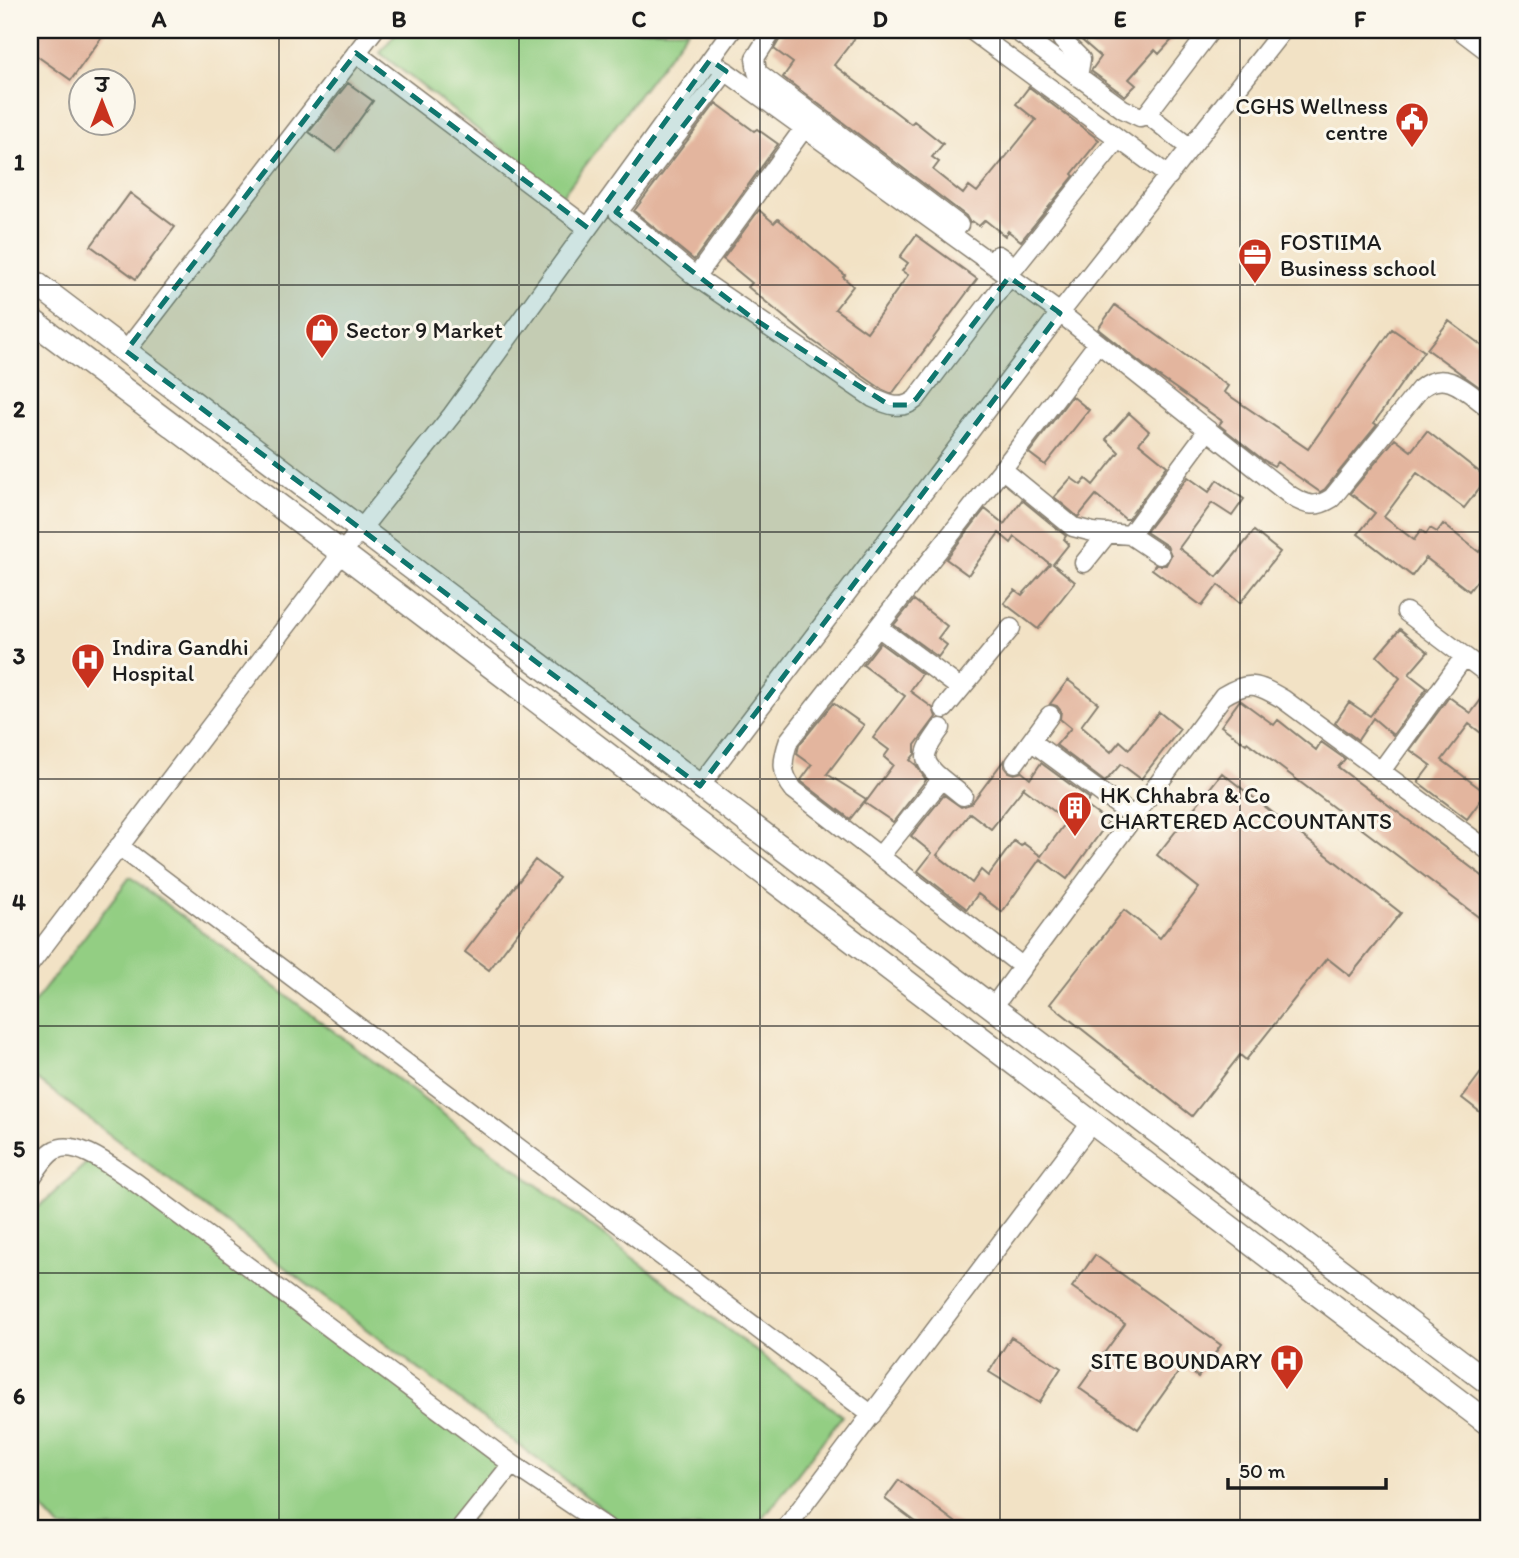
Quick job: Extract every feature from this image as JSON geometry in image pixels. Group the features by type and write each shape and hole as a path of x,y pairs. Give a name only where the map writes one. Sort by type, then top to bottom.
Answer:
{"street":[{"path":"126,351 374,30"},
{"path":"30,964 342,553 452,415 732,30"},
{"path":"773,30 755,58 758,72 1015,267 1117,140"},
{"path":"971,30 1168,176"},
{"path":"1015,30 1132,115 1140,117 1147,114 1212,30"},
{"path":"701,786 1060,313 1283,30"},
{"path":"1460,30 1489,52"},
{"path":"1039,48 1051,38 1067,35 1081,59 1082,66 1078,77"},
{"path":"356,53 588,228"},
{"path":"710,60 1060,313 1303,504 1315,506 1332,498 1430,380 1443,379 1456,383 1489,408"},
{"path":"726,71 618,210 620,215 696,277 873,398 900,407 916,399 1009,277"},
{"path":"1147,114 1190,148"},
{"path":"696,277 804,128"},
{"path":"30,279 1489,1383"},
{"path":"30,320 342,553 1489,1424"},
{"path":"1023,967 794,790 784,778 782,759 789,740 1098,343"},
{"path":"1130,535 1208,430"},
{"path":"1002,469 1073,527 1079,530 1130,535 1160,555"},
{"path":"1084,563 1108,533"},
{"path":"1406,612 1489,675"},
{"path":"878,627 960,688"},
{"path":"944,709 1011,628"},
{"path":"1381,771 1464,657"},
{"path":"993,1007 1223,696 1241,685 1263,688 1283,699 1489,851"},
{"path":"1015,763 1050,715"},
{"path":"941,728 926,749 925,756 931,771 963,796"},
{"path":"1031,741 1134,817"},
{"path":"880,856 942,779"},
{"path":"119,846 872,1415"},
{"path":"786,1528 1092,1122"},
{"path":"30,1180 54,1150 72,1146 94,1156 135,1182 512,1464 607,1528"},
{"path":"461,1528 512,1464"}],"highlighted area":[{"path":"356,53 588,228 710,60 726,71 616,212 751,317 889,405 908,405 916,399 1009,277 1060,313 700,786 126,351"}],"green space":[{"path":"398,30 688,30 562,196 380,53"},
{"path":"130,877 842,1416 756,1528 628,1528 30,1074 30,1008"},
{"path":"94,1156 512,1464 463,1528 60,1528 30,1495 30,1215"}],"building":[{"path":"30,30 107,30 81,66 66,66 66,76 30,51"},
{"path":"785,30 861,30 834,65 911,124 914,121 943,144 932,157 939,162 933,170 963,194 969,186 977,192 1036,120 1016,104 1029,87 1099,140 1072,174 1074,176 1021,241 1008,231 1005,236 985,220 979,226 972,221 970,223 966,216 783,77 793,63 774,49"},
{"path":"1070,30 1181,30 1159,54 1155,50 1129,79 1136,85 1125,96 1091,71 1101,57"},
{"path":"348,83 373,101 336,152 309,132"},
{"path":"716,103 754,131 757,129 778,144 694,260 634,211"},
{"path":"130,193 175,227 136,279 91,246"},
{"path":"759,210 774,223 778,219 845,275 843,277 853,286 835,309 867,332 908,275 902,271 908,263 900,257 916,235 977,279 892,394 813,341 748,287 752,283 723,259"},
{"path":"1115,305 1228,386 1224,392 1308,449 1392,329 1424,351 1374,423 1377,425 1320,492 1277,462 1274,466 1262,459 1219,425 1222,421 1151,371 1098,329"},
{"path":"1449,321 1489,351 1489,394 1427,349"},
{"path":"1072,396 1089,410 1045,465 1029,453"},
{"path":"1129,413 1149,431 1139,443 1167,466 1128,519 1096,495 1078,517 1054,497 1071,478 1081,485 1086,479 1093,485 1119,452 1106,439"},
{"path":"1427,431 1487,478 1464,508 1417,473 1384,517 1414,540 1421,530 1426,534 1430,528 1437,532 1443,524 1479,552 1489,538 1489,565 1469,591 1426,558 1412,576 1358,534 1375,513 1350,493 1395,439 1411,451"},
{"path":"1188,477 1209,492 1217,480 1244,499 1232,516 1212,503 1179,548 1217,577 1254,531 1280,552 1240,603 1218,585 1202,606 1152,569 1155,565 1166,565 1171,555 1167,546 1146,532"},
{"path":"1022,500 1066,536 1064,539 1069,544 1053,564 1075,582 1038,629 1004,603 1015,590 1022,595 1050,564 1015,537 1011,543 999,533 968,575 946,559 985,509 1004,524"},
{"path":"914,600 947,626 938,638 947,645 938,657 894,625"},
{"path":"1400,629 1428,652 1409,674 1427,688 1393,735 1373,718 1358,740 1335,723 1349,702 1370,716 1400,678 1377,656"},
{"path":"880,643 922,674 910,691 933,708 936,717 915,745 915,754 910,760 926,780 893,822 865,803 893,765 884,757 889,750 873,738 905,696 863,665"},
{"path":"1068,680 1098,703 1081,726 1111,752 1120,741 1129,749 1159,712 1180,729 1141,779 1121,764 1105,782 1056,745 1071,728 1060,719 1061,711 1057,706 1050,704"},
{"path":"1489,689 1489,739 1469,724 1442,760 1486,793 1467,819 1418,782 1431,765 1410,750 1449,697 1471,713"},
{"path":"1240,700 1274,725 1278,720 1316,750 1321,742 1345,759 1338,767 1489,881 1489,925 1247,742 1246,744 1221,726"},
{"path":"833,703 864,725 827,774 866,799 850,819 802,782 812,765 797,754 799,745"},
{"name":"HK Chhabra & Co CHARTERED ACCOUNTANTS","path":"1004,760 1004,767 1008,772 1022,772 1030,779 1041,763 1090,799 1085,805 1108,822 1067,879 1040,859 1002,912 978,894 967,909 918,871 932,853 911,836 944,795 961,807 971,804","holes":["1023,788 1067,821 1041,856 1023,843 1021,846 1014,841 988,876 981,870 972,883 937,855 970,813 991,829"]},
{"path":"1222,773 1401,913 1350,976 1327,958 1246,1060 1240,1055 1192,1116 1050,1004 1124,910 1160,938 1199,888 1157,855"},
{"path":"535,860 559,878 489,970 465,952"},
{"path":"1489,1062 1489,1119 1462,1098"},
{"path":"1095,1255 1221,1345 1198,1377 1183,1366 1138,1429 1079,1388 1125,1324 1072,1287"},
{"path":"1011,1337 1061,1368 1039,1403 989,1372"},
{"path":"899,1480 963,1528 924,1528 885,1499"}],"place":[{"name":"CGHS Wellness centre","path":"1412,149"},
{"name":"FOSTIIMA Business school","path":"1255,285"},
{"name":"Sector 9 Market","path":"322,360"},
{"name":"Indira Gandhi Hospital","path":"88,690"},
{"name":"HK Chhabra & Co CHARTERED ACCOUNTANTS","path":"1075,838"},
{"name":"SITE BOUNDARY","path":"1287,1391"}]}
